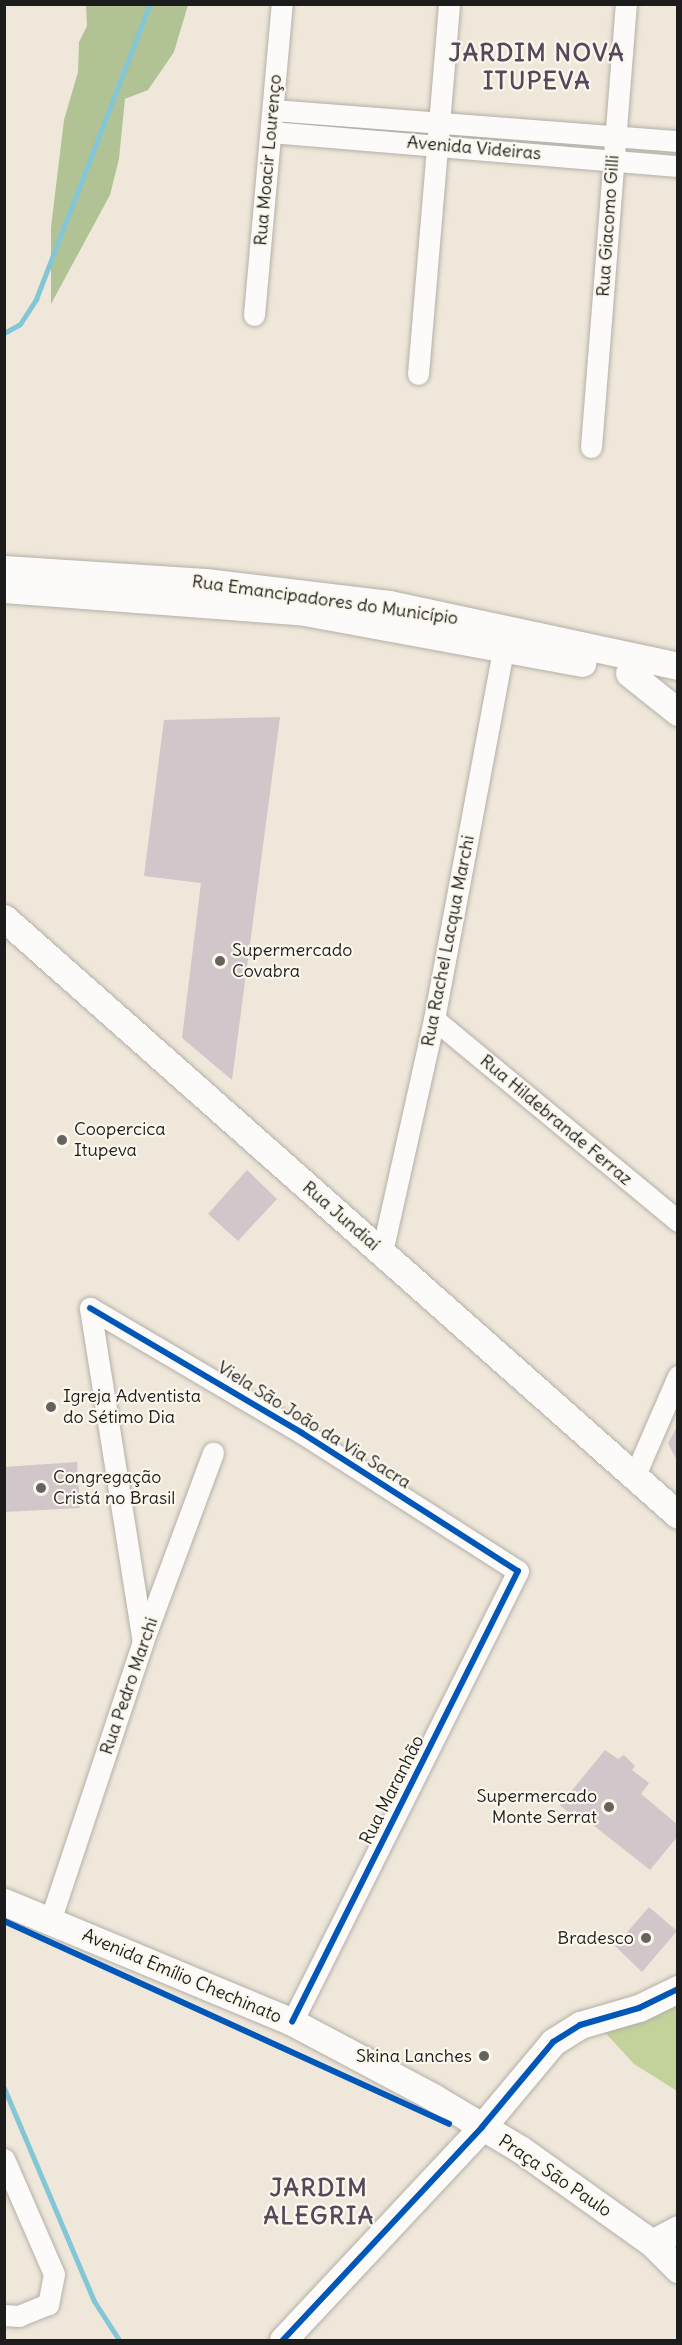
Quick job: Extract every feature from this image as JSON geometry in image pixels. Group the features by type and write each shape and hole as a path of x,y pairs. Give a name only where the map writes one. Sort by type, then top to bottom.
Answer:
{"main road":[{"name":"Rua Emancipadores do Município","path":"4,569 205,582 388,604 629,673 678,684"},
{"name":"Rua Emancipadores do Município","path":"4,589 299,611 506,637 678,666"},
{"name":"Rua Emancipadores do Município","path":"629,673 678,712"},
{"name":"Rua Jundiaí","path":"4,918 678,1515"},
{"name":"Avenida Emílio Chechinato","path":"4,1902 292,2022 433,2097 482,2127"},
{"name":"Praça São Paulo","path":"678,1989 639,2008 580,2025 553,2042 482,2127 520,2149 652,2243 678,2269"},
{"path":"283,2340 482,2127"},
{"path":"652,2243 678,2229"}],"street":[{"name":"Rua Moacir Lourenço","path":"254,315 282,4"},
{"path":"418,374 449,4"},
{"name":"Rua Giacomo Gilli","path":"591,447 626,4"},
{"name":"Avenida Videiras","path":"273,110 678,141"},
{"name":"Avenida Videiras","path":"271,132 678,166"},
{"name":"Rua Rachel Lacqua Marchi","path":"382,1252 434,1019 506,637"},
{"name":"Rua Hildebrande Ferraz","path":"434,1019 678,1221"},
{"name":"Viela São João da Via Sacra","path":"143,1641 90,1308 303,1433 518,1571"},
{"path":"635,1475 678,1376"},
{"name":"Rua Pedro Marchi","path":"50,1921 143,1641 213,1453"},
{"name":"Rua Maranhão","path":"292,2022 518,1571"},
{"path":"4,2159 54,2274 48,2304 20,2316 4,2315"}],"green space":[{"path":"86,5 188,5 174,52 148,90 125,99 119,159 110,195 51,304 51,227 64,120 78,72 79,42 87,26"},
{"path":"677,2006 677,2091 634,2064 600,2027"}],"building":[{"name":"Supermercado Covabra","path":"280,717 232,1080 182,1038 201,883 144,876 164,720"},
{"path":"247,1170 277,1199 238,1241 208,1214"},
{"path":"678,1425 678,1463 668,1443"},
{"name":"Congregação Cristá no Brasil","path":"77,1462 80,1508 4,1512 4,1467"},
{"name":"Supermercado Monte Serrat","path":"605,1750 618,1759 624,1755 635,1766 632,1770 649,1783 641,1794 678,1825 678,1836 650,1870 574,1810 570,1814 560,1805"},
{"name":"Bradesco","path":"649,1907 677,1931 642,1972 615,1946"}],"waterway":[{"path":"4,333 20,324 36,299 150,4"},
{"path":"4,2088 94,2301 119,2340"}],"cycle path":[{"path":"90,1308 302,1433 518,1571 292,2022"},
{"path":"4,1921 449,2124"},
{"path":"283,2340 482,2127 553,2042 580,2025 639,2008 678,1989"}],"place":[{"name":"Supermercado Covabra","path":"220,961"},
{"name":"Coopercica Itupeva","path":"62,1140"},
{"name":"Igreja Adventista do Sétimo Dia","path":"51,1407"},
{"name":"Congregação Cristá no Brasil","path":"41,1488"},
{"name":"Supermercado Monte Serrat","path":"609,1807"},
{"name":"Bradesco","path":"646,1938"},
{"name":"Skina Lanches","path":"484,2056"}],"district":[{"name":"JARDIM NOVA ITUPEVA","path":"537,67"},
{"name":"JARDIM ALEGRIA","path":"319,2202"}]}
